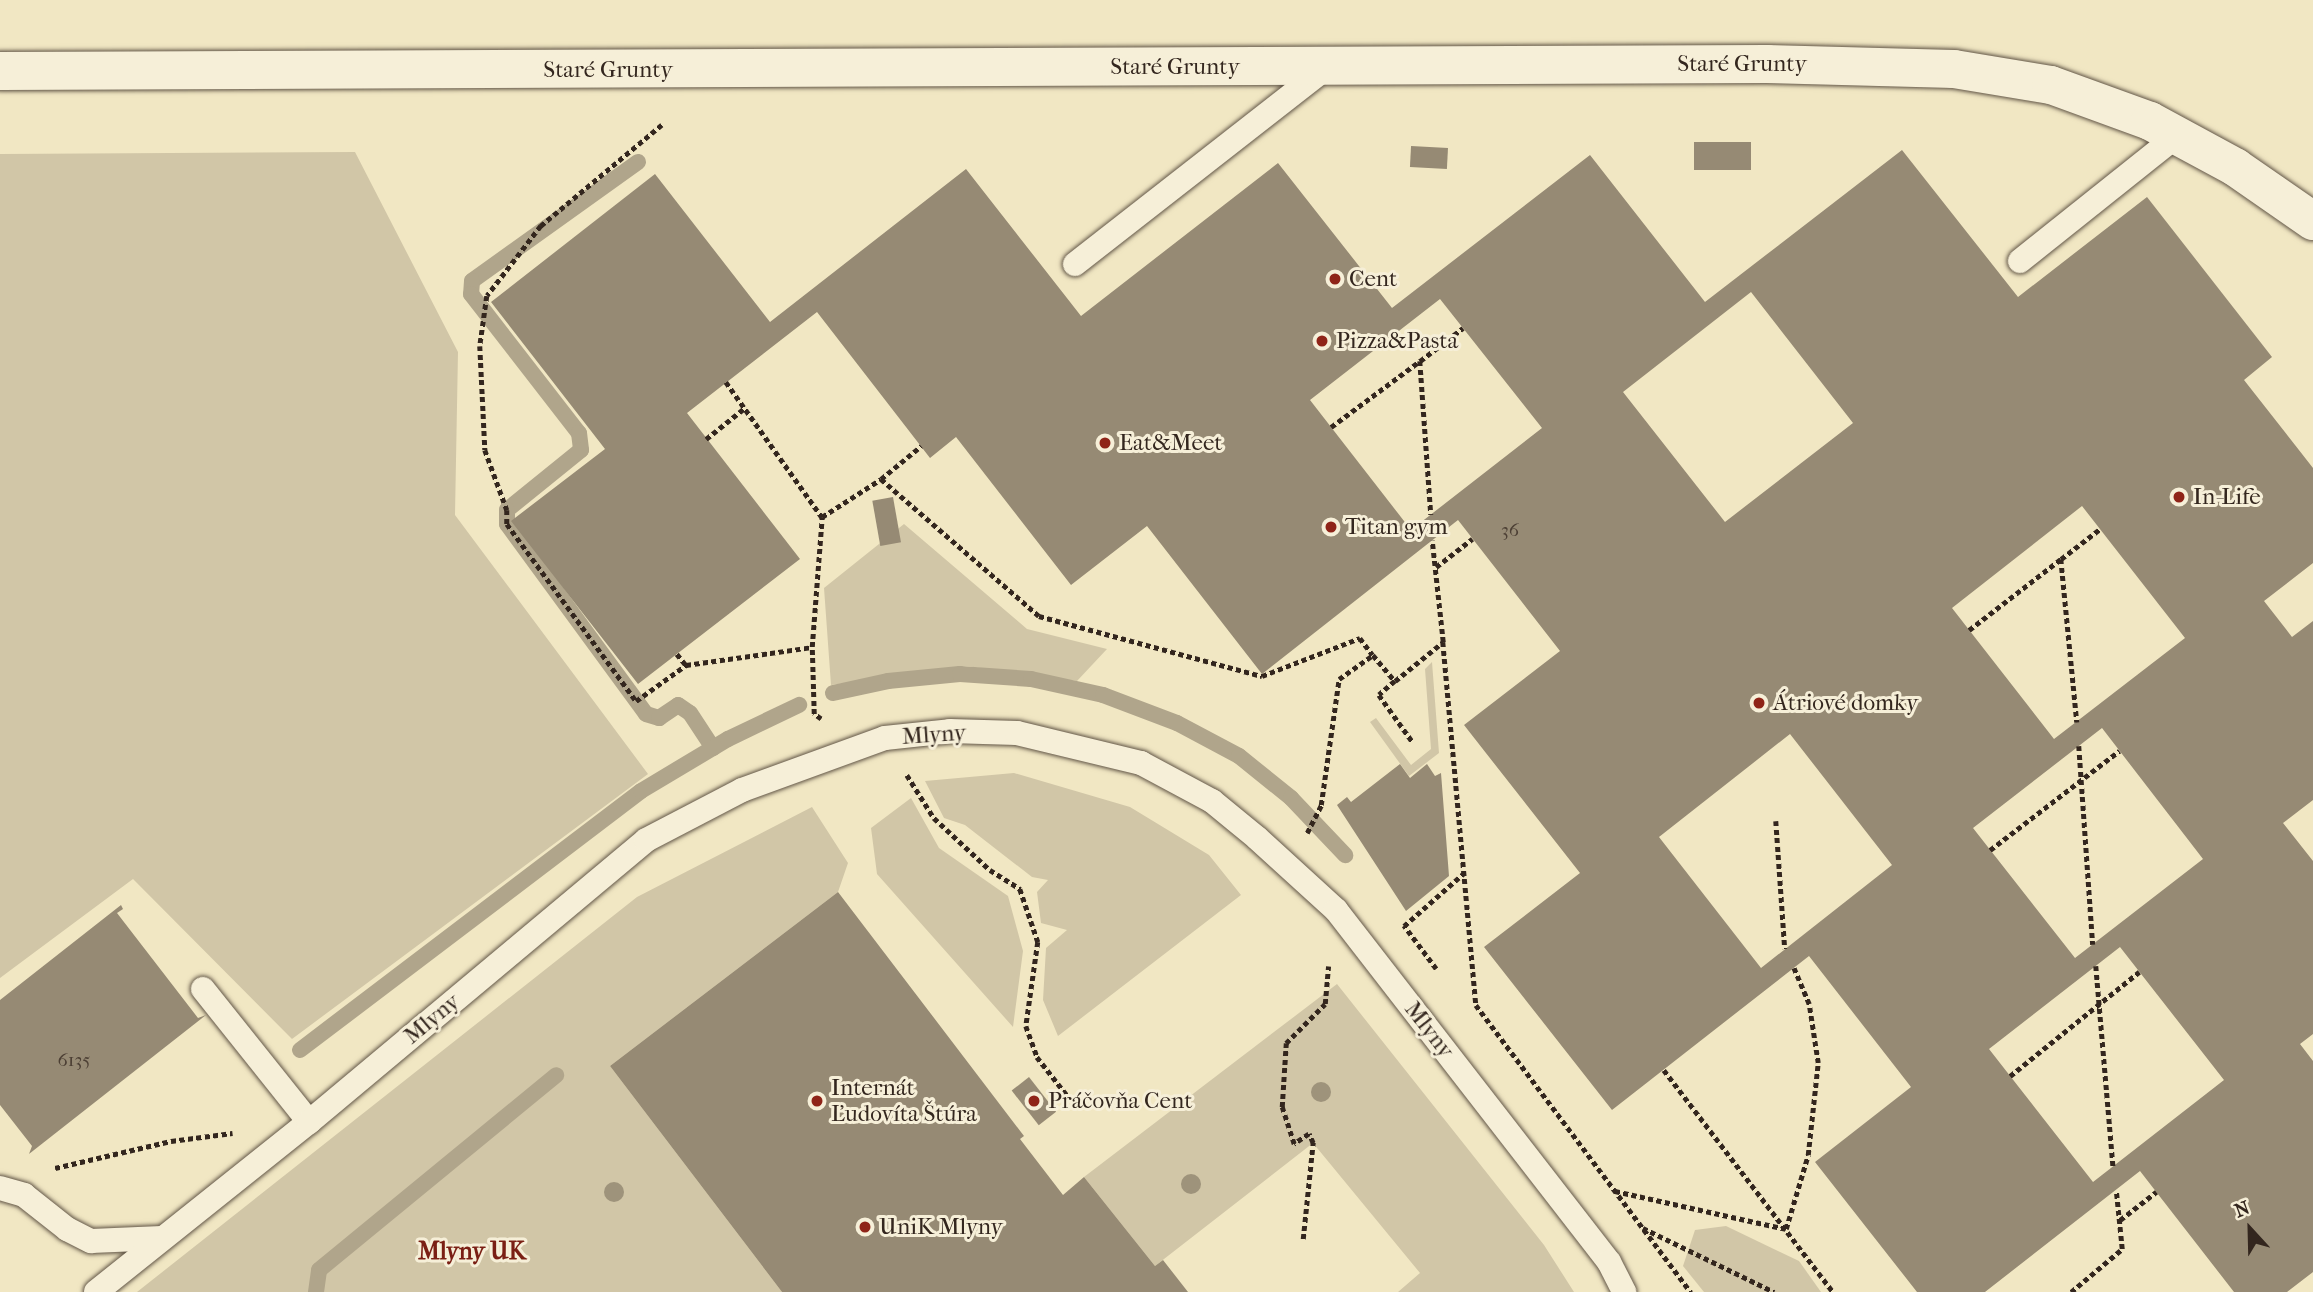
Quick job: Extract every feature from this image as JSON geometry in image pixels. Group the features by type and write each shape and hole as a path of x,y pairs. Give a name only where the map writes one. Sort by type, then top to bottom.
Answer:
{"street":[{"name":"Staré Grunty","path":"0,71 1780,64 1954,69 2052,85 2179,134 2313,221"}],"lane":[{"path":"1075,264 1328,66"},
{"path":"2020,261 2179,134"},
{"name":"Mlyny","path":"96,1292 309,1122 646,840 743,790 885,738 950,731 1017,733 1141,763 1212,801 1290,865 1336,911 1609,1262 1624,1292"},
{"path":"202,989 309,1122"},
{"path":"0,1188 24,1195 67,1229 91,1241 162,1238"}],"path":[{"path":"662,125 541,226 487,296 480,346 485,450 507,510 506,524 636,701 686,665 812,647 822,517 726,382"},
{"path":"1331,427 1463,328"},
{"path":"1420,361 1431,515"},
{"path":"706,439 746,407"},
{"path":"822,517 881,480 921,446"},
{"path":"881,480 1039,616 1262,676 1360,638 1395,681"},
{"path":"1969,630 2100,529"},
{"path":"1435,568 1472,538"},
{"path":"1432,541 1476,1005 1691,1292"},
{"path":"2061,559 2077,722"},
{"path":"1412,741 1379,695 1443,642"},
{"path":"677,654 686,665"},
{"path":"1308,830 1321,805 1339,679 1373,655"},
{"path":"2079,746 2093,945"},
{"path":"1990,850 2119,751"},
{"path":"902,767 934,818 990,870 1020,889 1038,942 1026,1026 1037,1057 1077,1108"},
{"path":"1776,821 1785,949"},
{"path":"1436,969 1404,926 1464,873"},
{"path":"1303,1239 1313,1143 1309,1134 1294,1144 1282,1107 1286,1043 1325,1004 1329,960"},
{"path":"2095,967 2113,1166"},
{"path":"1786,1229 1808,1155 1818,1063 1809,1004 1794,968"},
{"path":"2010,1076 2139,972"},
{"path":"1664,1070 1833,1292"},
{"path":"53,1169 171,1141 240,1132"},
{"path":"1614,1190 1786,1229"},
{"path":"2071,1292 2122,1249 2116,1190"},
{"path":"2119,1220 2156,1192"},
{"path":"1642,1227 1774,1292"}],"shaded area":[{"path":"355,152 458,352 455,515 648,774 292,1039 133,879 0,978 0,154"},
{"path":"904,524 1027,629 1107,649 1077,681 966,666 831,685 824,588"},
{"path":"1432,662 1439,753 1409,776 1370,722 1376,718 1411,765 1431,749 1425,669"},
{"path":"1014,773 1130,807 1209,855 1241,895 1058,1036 1043,1000 1046,948 1067,930 1041,923 1037,892 1048,880 1032,877 965,825 944,818 925,781"},
{"path":"911,798 939,848 1008,896 1023,951 1013,1027 877,874 871,828"},
{"path":"812,807 848,863 838,892 610,1066 782,1292 137,1292 637,897"},
{"path":"1337,984 1544,1245 1574,1292 1398,1292 1420,1273 1313,1143 1155,1266 1084,1177"},
{"path":"1726,1226 1799,1261 1821,1292 1704,1292 1683,1266 1695,1230"}],"building":[{"path":"1694,142 1751,142 1751,170 1694,170"},
{"path":"1411,146 1448,148 1447,169 1410,167"},
{"name":"Átriové domky","path":"1902,150 2018,297 2147,197 2272,357 2244,380 2313,468 2313,563 2264,601 2292,637 2313,621 2313,800 2283,823 2313,861 2313,1034 2300,1044 2313,1061 2313,1272 2287,1292 2234,1292 2140,1171 1985,1292 1917,1292 1815,1162 1911,1087 1809,956 1612,1110 1484,947 1580,873 1464,725 1560,651 1458,520 1262,674 1147,526 1071,585 956,437 930,458 817,312 687,413 800,559 638,684 511,521 605,449 491,302 655,174 770,322 966,169 1081,316 1278,163 1392,308 1590,155 1705,302","holes":["1751,292 1853,423 1725,522 1623,392","1440,299 1542,428 1411,530 1310,400","2082,506 2185,638 2054,739 1952,608","2102,728 2203,859 2075,958 1973,828","1790,734 1892,865 1761,968 1659,837","2120,947 2224,1080 2093,1182 1989,1049"]},
{"path":"893,497 901,542 880,546 872,501"},
{"path":"1400,764 1410,778 1427,764 1435,776 1441,773 1449,876 1406,911 1337,805 1347,797 1351,802"},
{"name":"Internát Ľudovíta Štúra","path":"838,892 1024,1136 1020,1139 1063,1195 1084,1177 1155,1266 1163,1260 1188,1292 782,1292 610,1066"},
{"path":"121,905 123,909 117,913 198,1018 206,1015 29,1154 32,1146 0,1105 0,1000"},
{"name":"Práčovňa Cent","path":"1029,1077 1056,1112 1039,1125 1012,1091"}],"waterway":[{"path":"638,162 472,281 471,294 579,433 581,450 507,510 507,524 646,714 659,718 678,705 690,713 713,748"},
{"path":"833,693 888,681 960,674 1031,679 1103,695 1177,723 1239,756 1291,798 1345,855"},
{"path":"300,1050 641,791 728,739 799,705"},
{"path":"316,1292 319,1270 556,1075"}],"place":[{"name":"Cent","path":"1335,279"},
{"name":"Pizza&Pasta","path":"1322,341"},
{"name":"Eat&Meet","path":"1105,443"},
{"name":"In-Life","path":"2179,497"},
{"name":"Titan gym","path":"1331,527"},
{"name":"Átriové domky","path":"1759,703"},
{"name":"Internát Ľudovíta Štúra","path":"817,1101"},
{"name":"Práčovňa Cent","path":"1034,1101"},
{"name":"UniK Mlyny","path":"865,1227"}],"district":[{"name":"Mlyny UK","path":"472,1252"}]}
